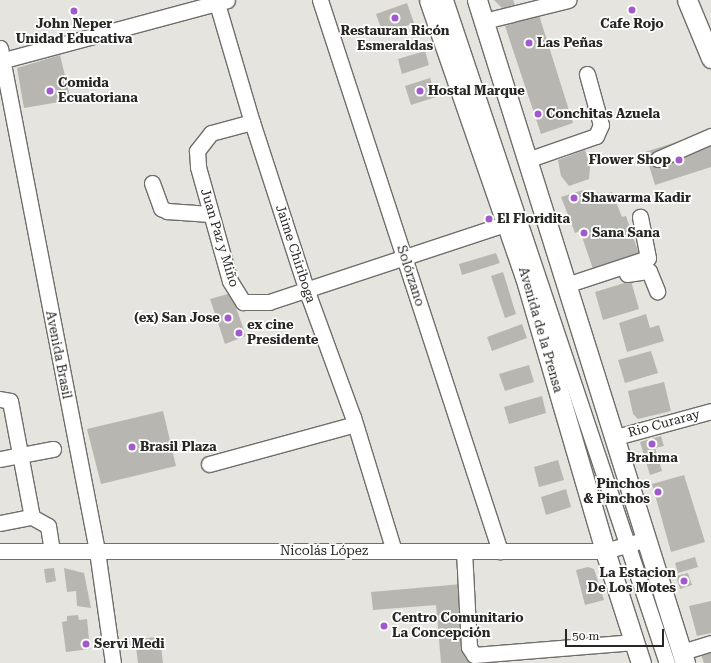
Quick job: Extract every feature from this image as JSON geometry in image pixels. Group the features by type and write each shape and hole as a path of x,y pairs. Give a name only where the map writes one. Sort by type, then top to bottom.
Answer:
{"main road":[{"name":"Avenida de la Prensa","path":"430,0 508,223 617,548 634,642 641,663"},
{"path":"477,0 567,287 616,437 645,538 684,657"},
{"path":"687,0 711,58"}],"street":[{"name":"Solórzano","path":"320,0 500,551"},
{"path":"445,0 617,548 657,663"},
{"path":"484,21 568,0"},
{"path":"0,61 220,1"},
{"name":"Jaime Chiriboga","path":"220,1 252,122 307,290 355,424 394,551"},
{"name":"Avenida Brasil","path":"0,48 0,61 97,551 113,663"},
{"path":"527,160 596,136 601,125 587,74"},
{"name":"Juan Paz y Miño","path":"252,122 212,133 198,146 198,167 210,214 237,298 256,304 307,290 508,223"},
{"path":"658,159 711,136"},
{"path":"152,183 161,208 167,211 210,214"},
{"path":"567,287 648,258 640,217"},
{"path":"567,287 645,269 657,291"},
{"path":"0,400 10,401 32,517"},
{"name":"Rio Curaray","path":"616,437 711,410"},
{"path":"209,464 355,424"},
{"path":"0,459 53,449"},
{"path":"0,523 32,517 48,526 52,551"},
{"name":"Nicolás López","path":"0,551 500,551 617,548 645,538"},
{"path":"617,548 667,663"},
{"path":"464,551 469,647 472,654 522,658 634,642"},
{"path":"684,657 711,643"}],"building":[{"path":"494,0 513,0 515,5 502,8"},
{"name":"Restauran Ricón Esmeraldas","path":"407,3 414,23 383,34 376,14"},
{"path":"539,15 573,123 541,134 505,26"},
{"path":"425,51 429,65 402,74 398,59"},
{"path":"60,55 71,100 24,108 17,68"},
{"name":"Hostal Marque","path":"430,78 436,97 411,105 405,86"},
{"name":"Flower Shop","path":"711,131 711,167 655,185 645,152"},
{"path":"585,150 590,167 589,179 569,186 561,176 558,160"},
{"path":"583,190 587,199 612,192 622,217 626,216 640,257 594,272 580,231 575,233 561,197"},
{"path":"496,253 500,263 462,275 459,264"},
{"path":"503,272 516,314 505,318 491,276"},
{"path":"631,281 639,309 603,320 595,292"},
{"name":"(ex) San Jose","path":"231,293 246,336 225,344 210,299"},
{"path":"646,314 650,328 659,325 664,341 627,352 619,323"},
{"path":"522,324 527,338 492,351 487,337"},
{"path":"651,351 658,373 625,383 618,360"},
{"path":"529,365 534,382 505,391 499,374"},
{"path":"664,382 671,411 638,419 633,414 628,391"},
{"path":"542,396 546,413 509,424 504,407"},
{"name":"Brasil Plaza","path":"163,411 176,466 101,484 87,429"},
{"path":"661,436 664,446 655,448 662,471 650,475 640,442"},
{"path":"558,460 564,480 539,487 534,467"},
{"path":"684,475 705,542 671,552 652,484"},
{"path":"566,489 571,507 546,515 541,497"},
{"path":"695,557 698,567 678,573 675,563"},
{"path":"588,567 594,569 604,600 585,605 576,570"},
{"path":"54,568 56,581 46,583 44,569"},
{"path":"64,568 84,573 91,608 77,606 76,591 67,592"},
{"name":"La Estacion De Los Motes","path":"688,573 692,585 680,589 676,576"},
{"path":"462,584 469,663 441,663 436,605 373,610 371,592"},
{"path":"711,601 711,633 697,636 689,606"},
{"path":"78,615 79,620 87,619 90,649 66,652 62,622 67,621 67,616"},
{"path":"160,637 163,663 138,663 135,639"},
{"path":"711,651 711,663 704,663 701,655"}],"place":[{"name":"Cafe Rojo","path":"632,10"},
{"name":"John Neper Unidad Educativa","path":"74,11"},
{"name":"Restauran Ricón Esmeraldas","path":"395,18"},
{"name":"Las Peñas","path":"529,43"},
{"name":"Comida Ecuatoriana","path":"50,91"},
{"name":"Hostal Marque","path":"420,91"},
{"name":"Conchitas Azuela","path":"538,114"},
{"name":"Flower Shop","path":"679,160"},
{"name":"Shawarma Kadir","path":"574,198"},
{"name":"El Floridita","path":"489,219"},
{"name":"Sana Sana","path":"584,233"},
{"name":"(ex) San Jose","path":"228,318"},
{"name":"ex cine Presidente","path":"239,333"},
{"name":"Brahma","path":"652,444"},
{"name":"Brasil Plaza","path":"132,447"},
{"name":"Pinchos & Pinchos","path":"658,492"},
{"name":"La Estacion De Los Motes","path":"684,581"},
{"name":"Centro Comunitario La Concepción","path":"384,626"},
{"name":"Servi Medi","path":"86,644"}]}
